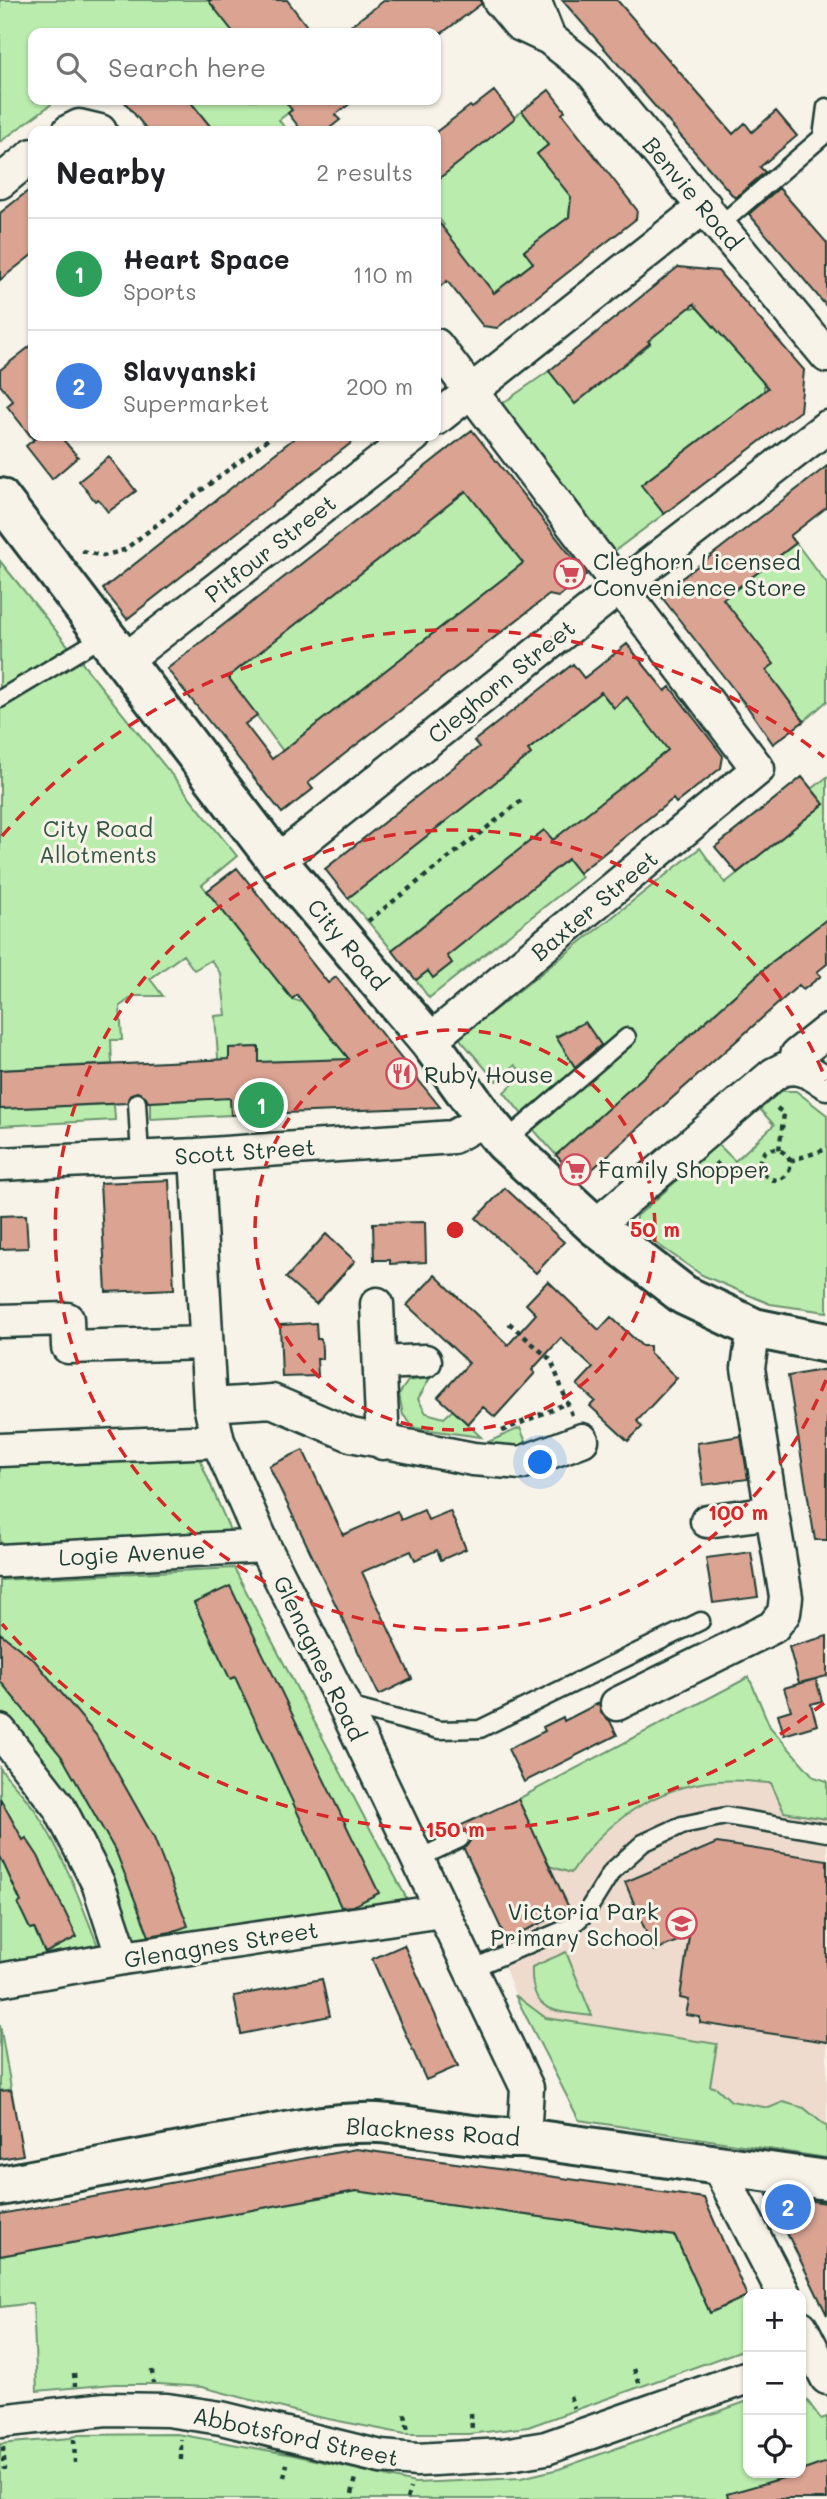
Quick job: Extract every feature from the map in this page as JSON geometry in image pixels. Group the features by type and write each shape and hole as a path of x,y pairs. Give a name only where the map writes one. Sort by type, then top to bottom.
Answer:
{"street":[{"name":"Benvie Road","path":"499,0 519,24 549,38 590,70 827,356"},
{"path":"534,0 549,38"},
{"path":"0,182 28,159"},
{"path":"441,415 470,391 713,216"},
{"path":"441,352 620,587"},
{"name":"Cleghorn Street","path":"277,860 620,587 827,427"},
{"name":"Pitfour Street","path":"116,647 407,441"},
{"name":"City Road","path":"0,498 277,860 429,1041 494,1131 595,1226 684,1294 754,1328 827,1343"},
{"name":"Baxter Street","path":"429,1041 758,769 620,587"},
{"path":"796,1068 797,1055 827,1031"},
{"path":"595,1226 774,1074 784,1069 796,1068 827,1083"},
{"name":"Scott Street","path":"0,1164 196,1155 453,1137 494,1131"},
{"name":"Glenagnes Road","path":"196,1155 205,1343 210,1405 218,1441 264,1546 344,1705 527,2088 524,2138"},
{"path":"377,1304 383,1443"},
{"path":"0,1321 67,1319 68,1348 205,1343"},
{"path":"617,1704 773,1627 784,1614 786,1597 748,1368 754,1328"},
{"path":"380,1363 425,1361"},
{"path":"210,1405 272,1401 351,1435 473,1459 521,1463 582,1440"},
{"path":"0,1450 218,1441"},
{"path":"707,1521 772,1512"},
{"name":"Logie Avenue","path":"0,1561 264,1546"},
{"path":"0,1731 59,1807 98,1883 123,1958"},
{"name":"Glenagnes Street","path":"0,1980 123,1958 442,1911"},
{"name":"Blackness Road","path":"0,2186 338,2124 378,2123 500,2139 524,2138 827,2180"},
{"path":"717,2165 781,2289"},
{"name":"Abbotsford Street","path":"1,2430 106,2409 167,2410 220,2418 381,2457 418,2460 503,2455 546,2448 743,2378"}],"lane":[{"path":"713,216 822,137 826,107"},
{"path":"0,699 116,647"},
{"path":"494,1131 627,1037"},
{"path":"137,1102 139,1157"},
{"path":"344,1705 439,1730 480,1729 701,1621"},
{"path":"471,1969 572,1926 586,1913 612,1871 643,1843 682,1825 726,1816 827,1833"},
{"path":"418,1859 460,1839"}],"path":[{"path":"56,571 81,551 103,556 124,550 266,441"},
{"path":"344,939 522,801"},
{"path":"758,1088 784,1114 779,1150"},
{"path":"695,1142 721,1168 743,1172 759,1167"},
{"path":"790,1161 827,1149"},
{"path":"779,1150 786,1154 790,1161 789,1169 785,1176 777,1180 769,1179 762,1175 759,1159 764,1152 779,1150"},
{"path":"509,1323 551,1360 582,1440"},
{"path":"473,1459 474,1443 567,1403"},
{"path":"634,2370 643,2394"},
{"path":"405,2414 409,2440"},
{"path":"1,2430 5,2470"},
{"path":"181,2430 181,2460"},
{"path":"73,2431 75,2463"}],"shaded area":[{"name":"Victoria Park Primary School","path":"749,1677 770,1727 814,1777 827,1781 827,2158 579,2120 515,1995 496,1944 569,1910 518,1799"}],"green space":[{"path":"0,0 208,0 230,28 28,28 28,105 50,105 0,142"},
{"path":"193,105 288,105 292,110 279,120 283,126 210,126"},
{"path":"522,111 548,145 537,154 571,197 569,217 524,251 533,263 494,293 441,227 444,225 441,221 441,177"},
{"path":"698,308 764,383 764,391 642,484 664,514 613,552 500,405 549,371 575,403 650,344 624,311"},
{"path":"466,491 523,563 283,751 228,677"},
{"path":"796,543 827,584 827,701 804,721 776,683 745,706 736,693 773,664 719,603"},
{"name":"City Road Allotments","path":"0,561 237,856 202,885 292,999 304,1003 356,1068 303,1061 259,1062 258,1047 229,1048 231,1115 150,1119 150,1102 221,1098 215,1016 226,1015 221,974 211,960 194,970 183,955 150,979 163,996 134,996 120,1006 122,1040 111,1040 112,1064 0,1070"},
{"path":"588,675 614,707 653,677 673,756 652,772 640,772 553,840 544,830 392,950 348,898 531,754 528,750 597,695 584,678"},
{"path":"827,777 827,919 768,965 556,1155 533,1129 632,1039 604,1049 585,1022 556,1036 578,1072 525,1118 504,1092 524,1074 515,1065 496,1081 459,1038 700,848 725,883 824,804 812,789"},
{"path":"568,859 582,877 429,998 416,980 428,971 434,977 452,963 447,955"},
{"path":"781,1091 796,1091 827,1115 827,1312 770,1304 702,1275 637,1230 636,1217 718,1144 735,1161 774,1125 758,1107"},
{"path":"114,1104 115,1120 0,1126 0,1109"},
{"path":"430,1378 418,1399 426,1413 444,1418 453,1410 481,1437 415,1428 403,1415 399,1394 408,1381"},
{"path":"520,1428 529,1449 479,1446"},
{"path":"197,1453 232,1535 0,1546 0,1463"},
{"path":"234,1568 410,1905 135,1949 0,1717 0,1580"},
{"path":"749,1677 770,1727 814,1777 827,1781 827,1819 784,1812 771,1783 731,1780 695,1784 673,1790 634,1810 599,1838 571,1873 549,1866 518,1799"},
{"path":"0,1768 35,1810 55,1844 101,1954 0,1969"},
{"path":"566,1952 592,2016 556,2011 540,2002 535,1994 532,1967"},
{"path":"515,1995 546,2018 717,2044 710,2086 717,2088 731,2101 769,2108 783,2102 804,2108 827,2127 827,2158 579,2120"},
{"path":"0,2025 15,2111 0,2114"},
{"path":"358,2191 675,2236 710,2313 743,2298 743,2350 528,2427 468,2434 405,2434 313,2416 202,2387 114,2384 37,2391 33,2303 0,2307 0,2256"},
{"path":"806,2399 821,2419 827,2417 827,2499 0,2499 0,2444 78,2435 177,2434 293,2455 415,2483 521,2478 559,2469 743,2403 743,2478 806,2478"}],"building":[{"path":"208,0 287,0 308,28 230,28"},
{"path":"385,0 481,0 481,4 442,33 441,28 348,28"},
{"path":"562,0 617,0 733,134 745,123 752,132 776,111 797,136 760,167 765,172 735,198"},
{"path":"549,90 565,111 562,114 637,210 636,219 497,328 483,326 447,281 441,286 441,225 494,293 533,263 524,251 569,217 571,197 537,154 548,145 522,111"},
{"path":"494,91 515,118 441,177 441,128 470,106 472,108"},
{"path":"127,105 193,105 210,126 144,126"},
{"path":"288,105 348,105 335,115 340,120 332,126 298,126 288,113 292,110"},
{"path":"779,188 827,243 827,307 749,214"},
{"path":"28,191 28,258 0,280 0,213"},
{"path":"678,267 718,271 804,370 800,411 664,514 641,485 768,388 694,304 575,404 549,371"},
{"path":"28,348 28,433 7,406 13,401 0,385 0,370"},
{"path":"472,430 586,575 558,597 549,595 342,756 308,783 313,789 282,813 167,669","holes":["466,491 523,563 272,759 245,724 257,715 228,677"]},
{"path":"32,441 64,441 78,457 52,479 26,446"},
{"path":"291,441 354,441 127,619 103,589"},
{"path":"109,457 136,491 108,512 79,481"},
{"path":"827,466 827,507 790,536 796,543 723,599 774,664 766,670 804,721 773,744 660,595"},
{"path":"627,644 665,691 670,687 723,756 721,768 676,803 673,799 579,873 568,859 447,956 452,963 433,978 428,971 416,980 392,950 544,830 553,840 668,750 627,697 614,708 601,692 528,750 531,754 348,898 325,869 479,747 474,741 573,664 584,678"},
{"path":"802,777 824,804 737,873 715,847"},
{"path":"237,868 328,983 336,977 440,1107 231,1115 230,1098 148,1102 145,1096 137,1092 131,1094 127,1103 0,1109 0,1070 229,1059 229,1048 259,1047 259,1062 349,1059 297,995 292,999 207,891"},
{"path":"827,919 827,964 817,972 821,976 803,990 799,985 579,1181 556,1155 772,962"},
{"path":"585,1022 601,1045 575,1067 556,1037"},
{"path":"169,1180 174,1289 106,1292 100,1183"},
{"path":"505,1188 564,1242 536,1273 476,1218"},
{"path":"26,1215 28,1248 0,1249 0,1216"},
{"path":"425,1222 426,1262 390,1264 390,1260 374,1260 373,1223"},
{"path":"326,1234 355,1261 316,1304 286,1278"},
{"path":"435,1275 508,1345 536,1314 526,1304 548,1281 599,1330 611,1317 642,1346 650,1346 650,1353 677,1378 637,1421 642,1427 628,1441 590,1406 595,1401 577,1385 593,1368 561,1338 532,1370 535,1373 495,1417 483,1407 468,1424 438,1397 469,1363 407,1305"},
{"path":"316,1323 317,1339 321,1339 322,1349 322,1359 317,1359 318,1376 282,1377 280,1325"},
{"path":"827,1369 827,1540 815,1540 788,1376"},
{"path":"741,1436 748,1479 703,1485 697,1443"},
{"path":"303,1450 343,1535 397,1511 401,1520 424,1510 428,1520 450,1511 466,1549 441,1560 437,1550 415,1560 411,1551 362,1572 412,1679 379,1695 269,1466"},
{"path":"751,1552 758,1597 713,1603 706,1558"},
{"path":"230,1586 379,1893 353,1906 341,1907 235,1677 230,1679 194,1603"},
{"path":"0,1633 35,1661 96,1735 154,1838 188,1926 149,1936 116,1852 62,1757 0,1681"},
{"path":"827,1636 827,1676 799,1683 789,1647"},
{"path":"816,1679 822,1701 811,1704 817,1725 784,1735 778,1714 791,1710 784,1688"},
{"path":"599,1703 601,1713 610,1721 617,1735 524,1782 508,1749 545,1731 543,1727 563,1717 564,1721"},
{"path":"0,1798 23,1840 26,1838 38,1856 77,1937 45,1953 34,1928 30,1929 18,1904 21,1902 0,1856"},
{"path":"518,1799 570,1910 506,1939 464,1849 470,1841 469,1834 465,1830 455,1828"},
{"path":"717,1843 827,1860 827,2042 700,2023 700,2017 686,2015 689,2000 680,1998 689,1936 654,1951 625,1882"},
{"path":"404,1945 458,2066 426,2080 372,1959"},
{"path":"322,1979 330,2016 241,2034 234,1996"},
{"path":"11,2090 23,2155 0,2159 0,2091"},
{"path":"356,2149 704,2198 744,2289 743,2298 710,2313 675,2236 356,2191 0,2256 0,2214"},
{"path":"767,2195 827,2203 827,2315 792,2243"},
{"path":"827,2462 827,2499 728,2499 727,2494 783,2478 806,2478 806,2469"}],"place":[{"name":"Cleghorn Licensed Convenience Store","path":"570,574"},
{"name":"Ruby House","path":"401,1074"},
{"name":"Heart Space","path":"261,1105"},
{"name":"Family Shopper","path":"575,1169"},
{"name":"Victoria Park Primary School","path":"682,1924"},
{"name":"Slavyanski","path":"788,2207"}]}
